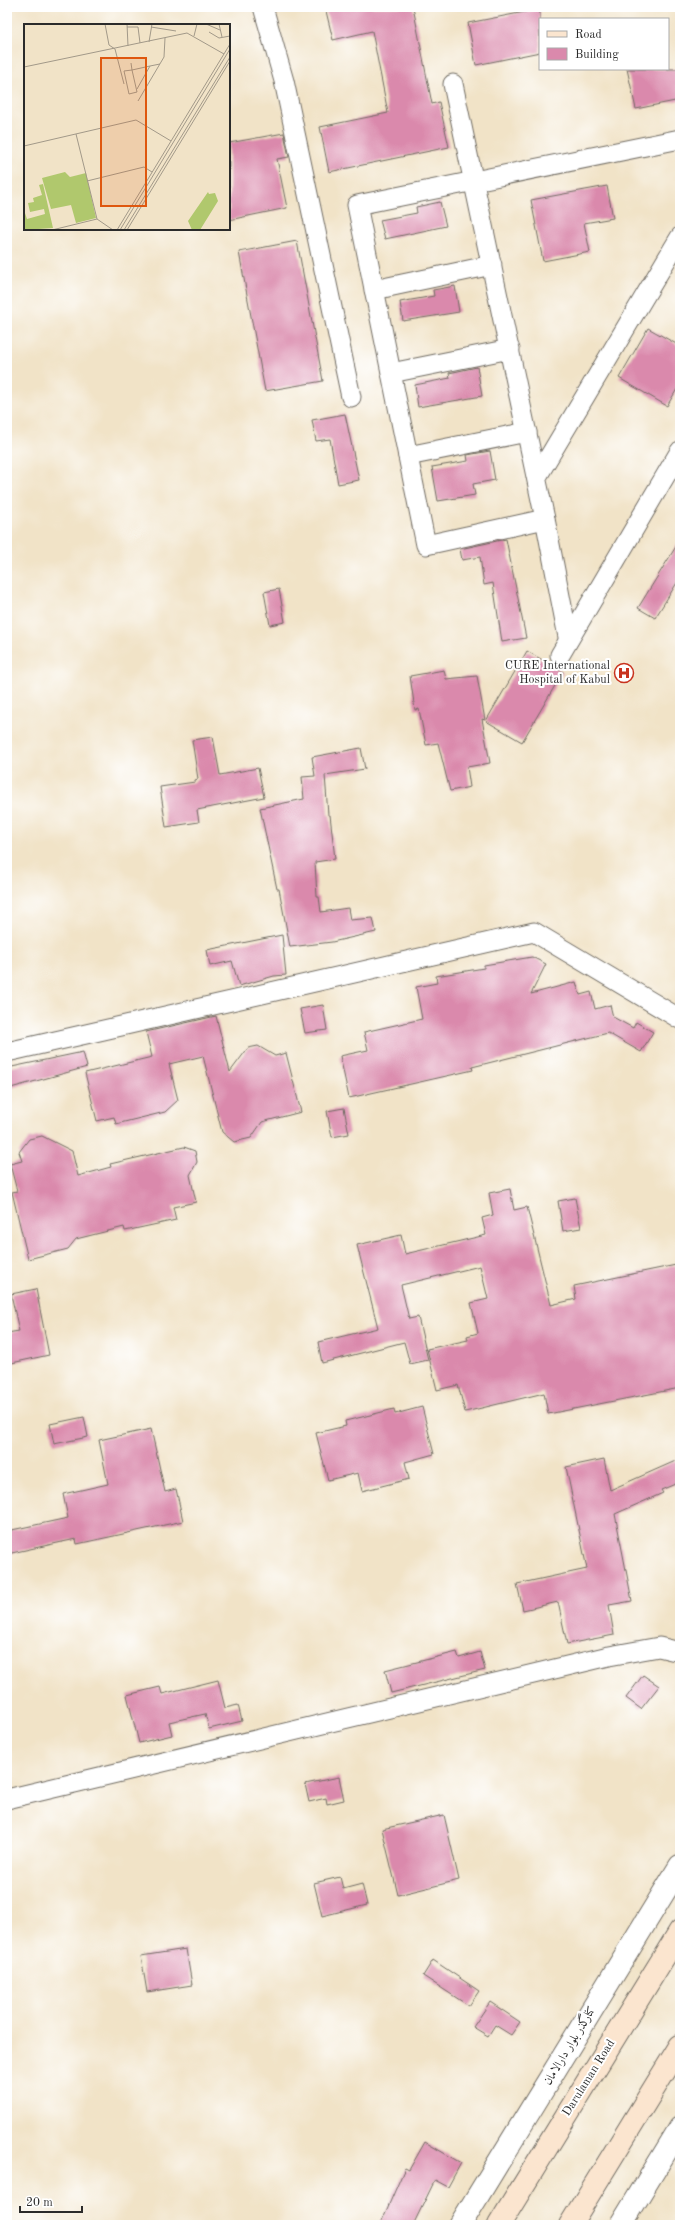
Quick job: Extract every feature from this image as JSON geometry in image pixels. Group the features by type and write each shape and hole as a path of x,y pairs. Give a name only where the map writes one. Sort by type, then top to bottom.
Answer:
{"main road":[{"name":"Darulaman Road","path":"498,2225 680,1931"},
{"path":"570,2225 680,2046"}],"street":[{"path":"263,7 284,81 351,397"},
{"path":"454,84 545,518 568,637"},
{"path":"545,518 426,545 357,205 680,139"},
{"path":"536,477 680,236"},
{"path":"374,290 492,266"},
{"path":"391,373 510,349"},
{"path":"408,456 527,432"},
{"path":"560,654 568,637 680,451"},
{"path":"7,1052 534,932 680,1019"},
{"path":"7,1799 609,1656 658,1647 680,1652"},
{"name":"کنارگذر بلوار دارالامان","path":"460,2225 680,1866"},
{"path":"621,2225 680,2128"}],"building":[{"path":"325,7 413,7 432,104 439,102 449,147 329,172 320,127 388,113 372,31 333,40"},
{"path":"540,9 539,52 476,65 468,23"},
{"path":"680,69 680,100 636,109 627,70"},
{"path":"284,133 289,157 277,159 287,208 230,220 230,143"},
{"path":"607,186 613,218 584,223 590,252 543,261 531,200"},
{"path":"440,202 446,226 385,239 380,220 417,213 416,207"},
{"path":"297,241 323,381 265,391 239,252"},
{"path":"455,286 459,312 403,321 400,302 434,296 433,290"},
{"path":"648,328 680,346 680,384 667,406 619,378"},
{"path":"477,367 482,396 418,407 415,385 450,378 449,373"},
{"path":"345,414 359,480 338,484 330,439 316,441 312,420"},
{"path":"490,451 495,480 473,484 475,495 438,501 432,467 468,461 467,455"},
{"path":"506,539 526,638 502,642 493,583 484,585 480,557 462,560 460,549"},
{"path":"680,540 680,578 655,618 638,608"},
{"path":"279,589 285,622 270,625 264,592"},
{"path":"527,651 563,672 522,742 486,721"},
{"path":"444,670 446,679 477,676 485,720 482,719 490,763 467,767 470,787 450,791 438,743 426,745 419,709 415,710 410,676"},
{"path":"213,737 220,775 258,768 264,797 197,810 199,822 166,827 160,787 195,782 195,780 198,779 192,740"},
{"path":"361,748 365,769 325,775 328,815 330,815 335,859 315,862 317,897 319,897 321,912 348,908 350,920 373,918 376,932 332,942 290,947 279,889 277,889 260,808 304,799 302,777 315,776 312,757"},
{"path":"282,935 286,975 274,976 239,986 232,961 210,966 207,950"},
{"path":"532,957 546,964 531,994 576,982 580,995 591,992 595,1009 610,1005 613,1017 633,1028 636,1022 653,1032 641,1052 608,1033 472,1067 473,1070 349,1098 340,1056 368,1050 364,1032 422,1019 416,987 437,983 436,976 484,968 484,965"},
{"path":"323,1005 327,1030 305,1033 300,1009"},
{"path":"216,1016 230,1072 248,1048 258,1046 275,1056 286,1053 301,1112 262,1122 251,1138 234,1142 222,1132 203,1056 169,1064 178,1100 165,1112 116,1124 114,1117 97,1121 85,1073 152,1057 146,1032"},
{"path":"83,1052 87,1067 7,1089 7,1068"},
{"path":"344,1108 349,1134 332,1137 327,1111"},
{"path":"42,1136 72,1151 78,1176 111,1167 110,1164 184,1147 195,1151 197,1162 190,1175 196,1202 173,1207 176,1220 125,1231 124,1227 76,1239 68,1249 28,1259 12,1192 17,1191 10,1164 22,1161 19,1152 29,1139"},
{"path":"510,1189 514,1210 527,1207 551,1305 576,1299 574,1286 676,1265 680,1287 680,1388 548,1414 544,1393 465,1412 458,1385 437,1390 427,1349 468,1340 467,1336 478,1333 471,1303 488,1299 480,1266 401,1285 409,1319 418,1317 428,1360 410,1364 404,1342 322,1363 318,1342 378,1328 357,1245 401,1235 405,1254 486,1235 482,1218 493,1215 489,1193"},
{"path":"575,1198 581,1228 563,1231 558,1201"},
{"path":"36,1289 49,1355 7,1364 7,1333 19,1331 11,1294"},
{"path":"422,1407 434,1454 405,1462 409,1479 362,1491 358,1473 328,1480 316,1433 346,1426 345,1421 394,1409 395,1414"},
{"path":"84,1417 88,1437 54,1444 50,1424"},
{"path":"151,1429 165,1492 176,1489 183,1521 77,1544 76,1539 7,1554 7,1531 68,1518 63,1494 108,1484 99,1440"},
{"path":"604,1459 610,1490 680,1459 680,1482 661,1490 663,1493 615,1514 632,1601 609,1605 614,1635 567,1644 558,1602 523,1610 517,1584 587,1569 566,1467"},
{"path":"457,1652 459,1658 480,1652 485,1670 391,1693 385,1670"},
{"path":"643,1675 659,1686 641,1709 626,1698"},
{"path":"218,1680 225,1708 238,1705 242,1721 209,1729 205,1714 169,1722 172,1735 139,1743 127,1695 160,1687 162,1694"},
{"path":"339,1777 344,1800 327,1804 326,1798 309,1802 305,1784"},
{"path":"444,1815 459,1880 398,1895 382,1829"},
{"path":"340,1877 343,1889 362,1884 367,1905 322,1916 314,1883"},
{"path":"186,1949 192,1985 147,1992 141,1956"},
{"path":"433,1960 479,1991 469,2006 423,1976"},
{"path":"490,2002 520,2022 511,2035 495,2025 488,2036 473,2027"},
{"path":"425,2142 461,2163 448,2187 435,2180 413,2225 380,2225 405,2168 409,2170"}],"place":[{"name":"CURE International Hospital of Kabul","path":"624,673"}]}
